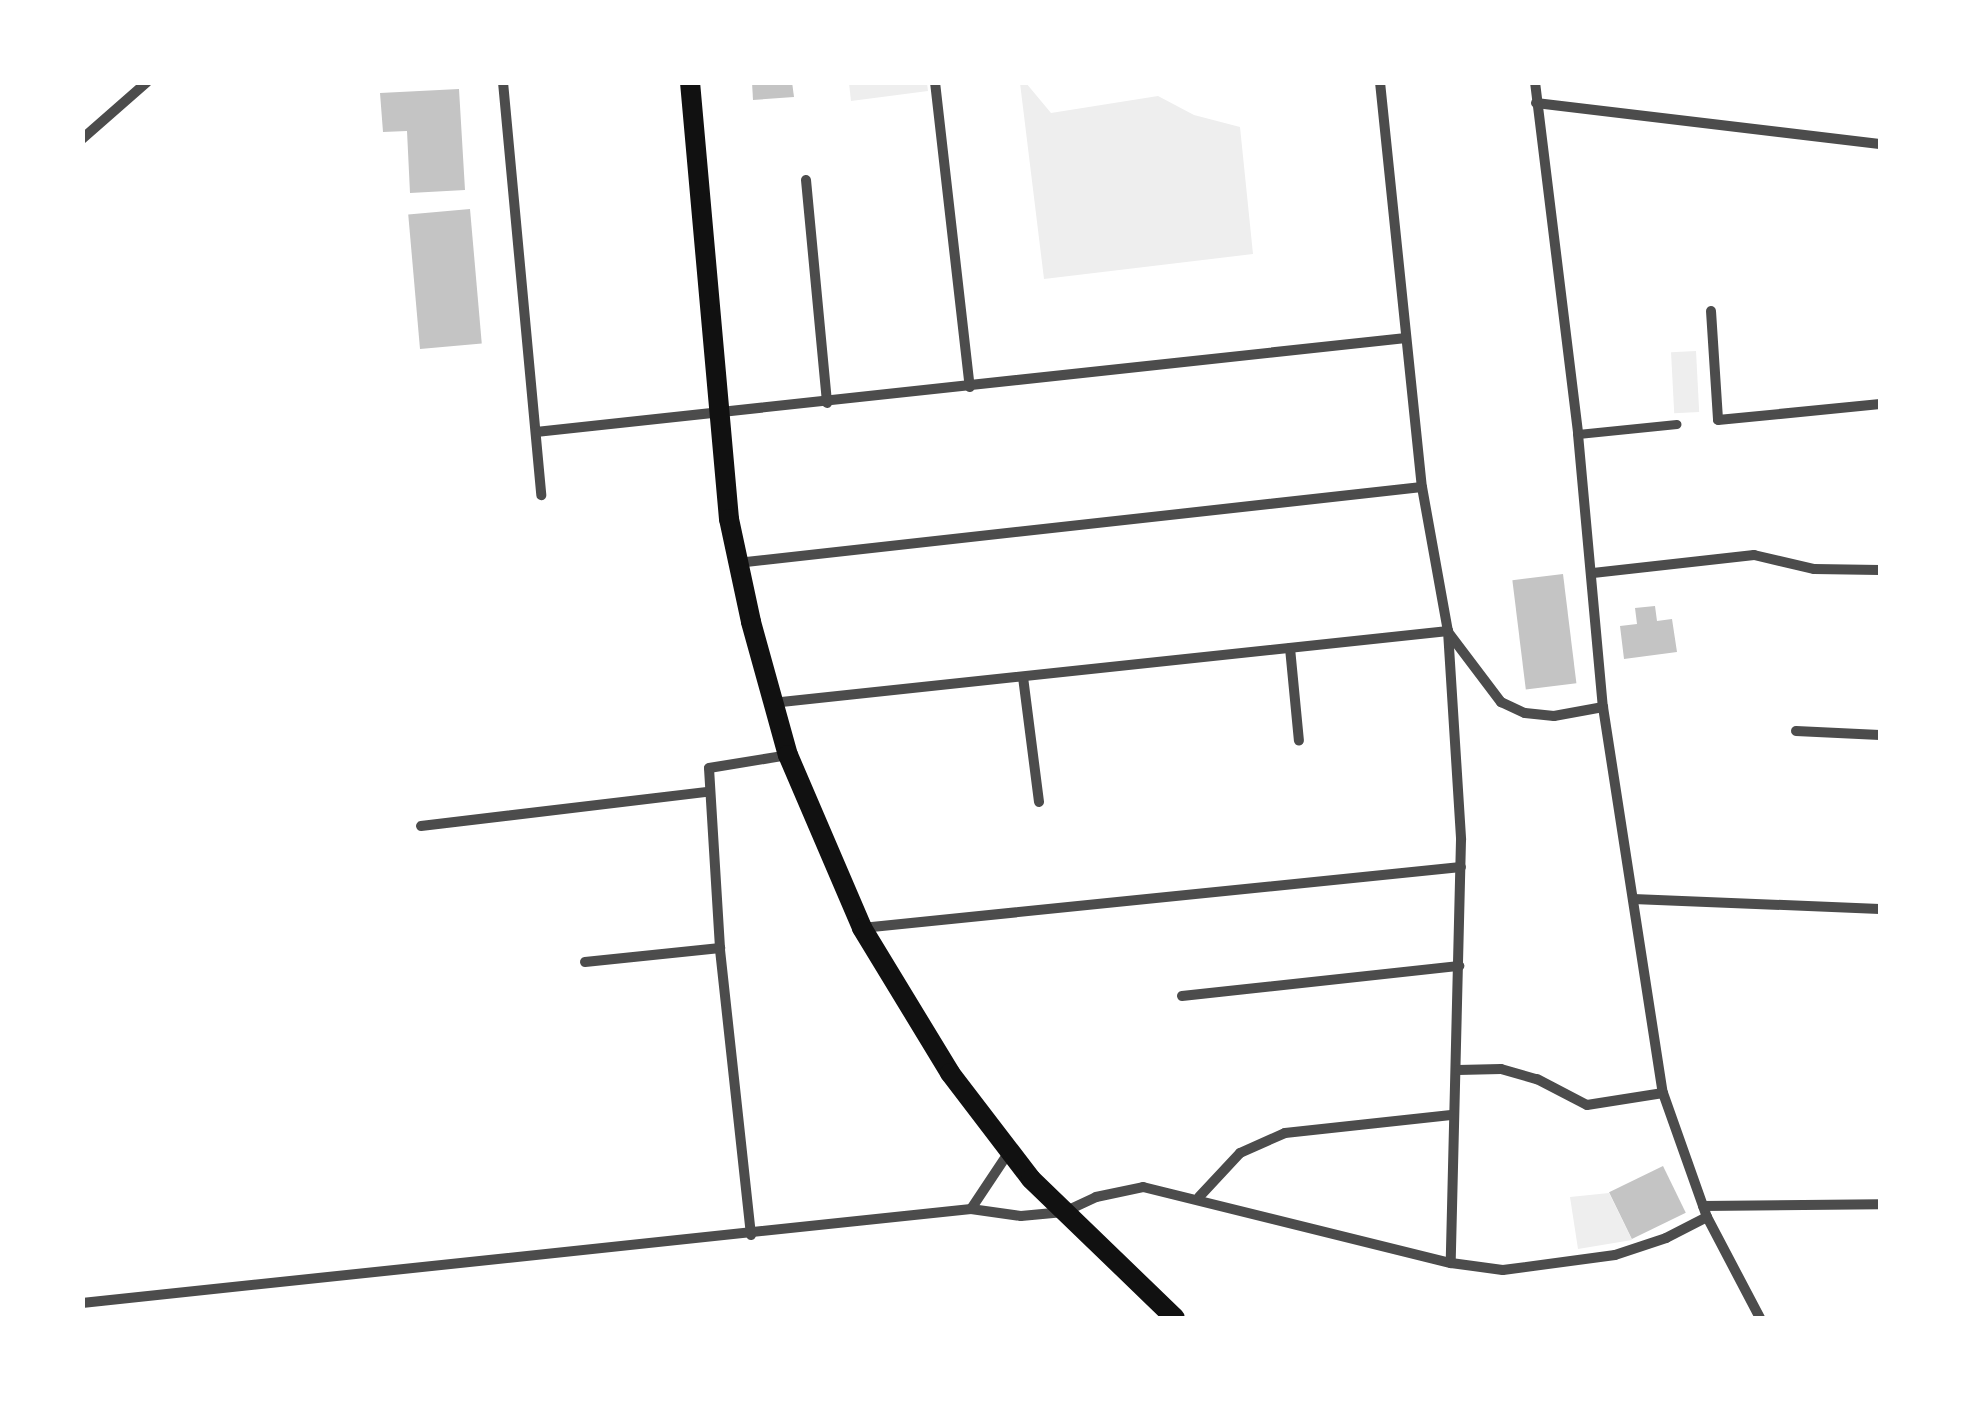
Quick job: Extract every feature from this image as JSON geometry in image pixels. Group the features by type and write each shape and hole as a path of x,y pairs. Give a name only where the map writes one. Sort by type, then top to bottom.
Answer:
{"main road":[{"path":"690,82 718,415 737,563 771,704 788,755 862,928 940,1057 1009,1152 1064,1212 1175,1318"}],"street":[{"path":"82,139 147,82"},
{"path":"503,82 542,495"},
{"path":"936,82 970,387"},
{"path":"1380,82 1422,487 1448,631 1461,867 1451,1263"},
{"path":"1534,82 1578,434 1604,707 1663,1093 1705,1212 1760,1318"},
{"path":"1536,103 1880,144"},
{"path":"806,180 828,403"},
{"path":"1712,311 1718,420 1880,404"},
{"path":"536,432 1406,338"},
{"path":"1578,434 1676,424"},
{"path":"737,563 1422,487"},
{"path":"1593,573 1754,555 1814,569 1880,570"},
{"path":"771,704 1448,631"},
{"path":"1448,631 1500,702 1525,714 1554,716 1604,707"},
{"path":"1290,648 1299,741"},
{"path":"1023,677 1039,802"},
{"path":"1796,731 1880,736"},
{"path":"750,1234 720,948 708,768 788,755"},
{"path":"420,826 707,792"},
{"path":"862,928 1461,867"},
{"path":"1633,900 1880,910"},
{"path":"585,962 720,948"},
{"path":"1182,996 1460,966"},
{"path":"1458,1070 1500,1069 1537,1079 1587,1106 1663,1093"},
{"path":"1198,1197 1240,1153 1285,1133 1452,1115"},
{"path":"971,1209 1009,1152"},
{"path":"82,1304 971,1209 1021,1216 1064,1212 1096,1197 1143,1186 1451,1263 1504,1270 1616,1255 1666,1238 1705,1212 1880,1204"}],"shaded area":[{"path":"849,83 927,83 928,91 851,101"},
{"path":"1020,83 1026,83 1051,113 1158,96 1194,115 1240,127 1253,254 1044,279"},
{"path":"1696,351 1699,412 1674,413 1671,352"},
{"path":"1609,1193 1632,1240 1578,1249 1570,1197"}],"building":[{"path":"752,82 792,82 794,97 753,100"},
{"path":"459,89 465,190 410,193 407,131 383,132 380,93"},
{"path":"470,209 482,343 420,349 408,214"},
{"path":"1563,574 1576,683 1526,689 1512,580"},
{"path":"1655,606 1657,621 1672,619 1677,652 1624,659 1620,626 1637,624 1635,608"},
{"path":"1663,1166 1686,1213 1632,1239 1609,1192"}]}
